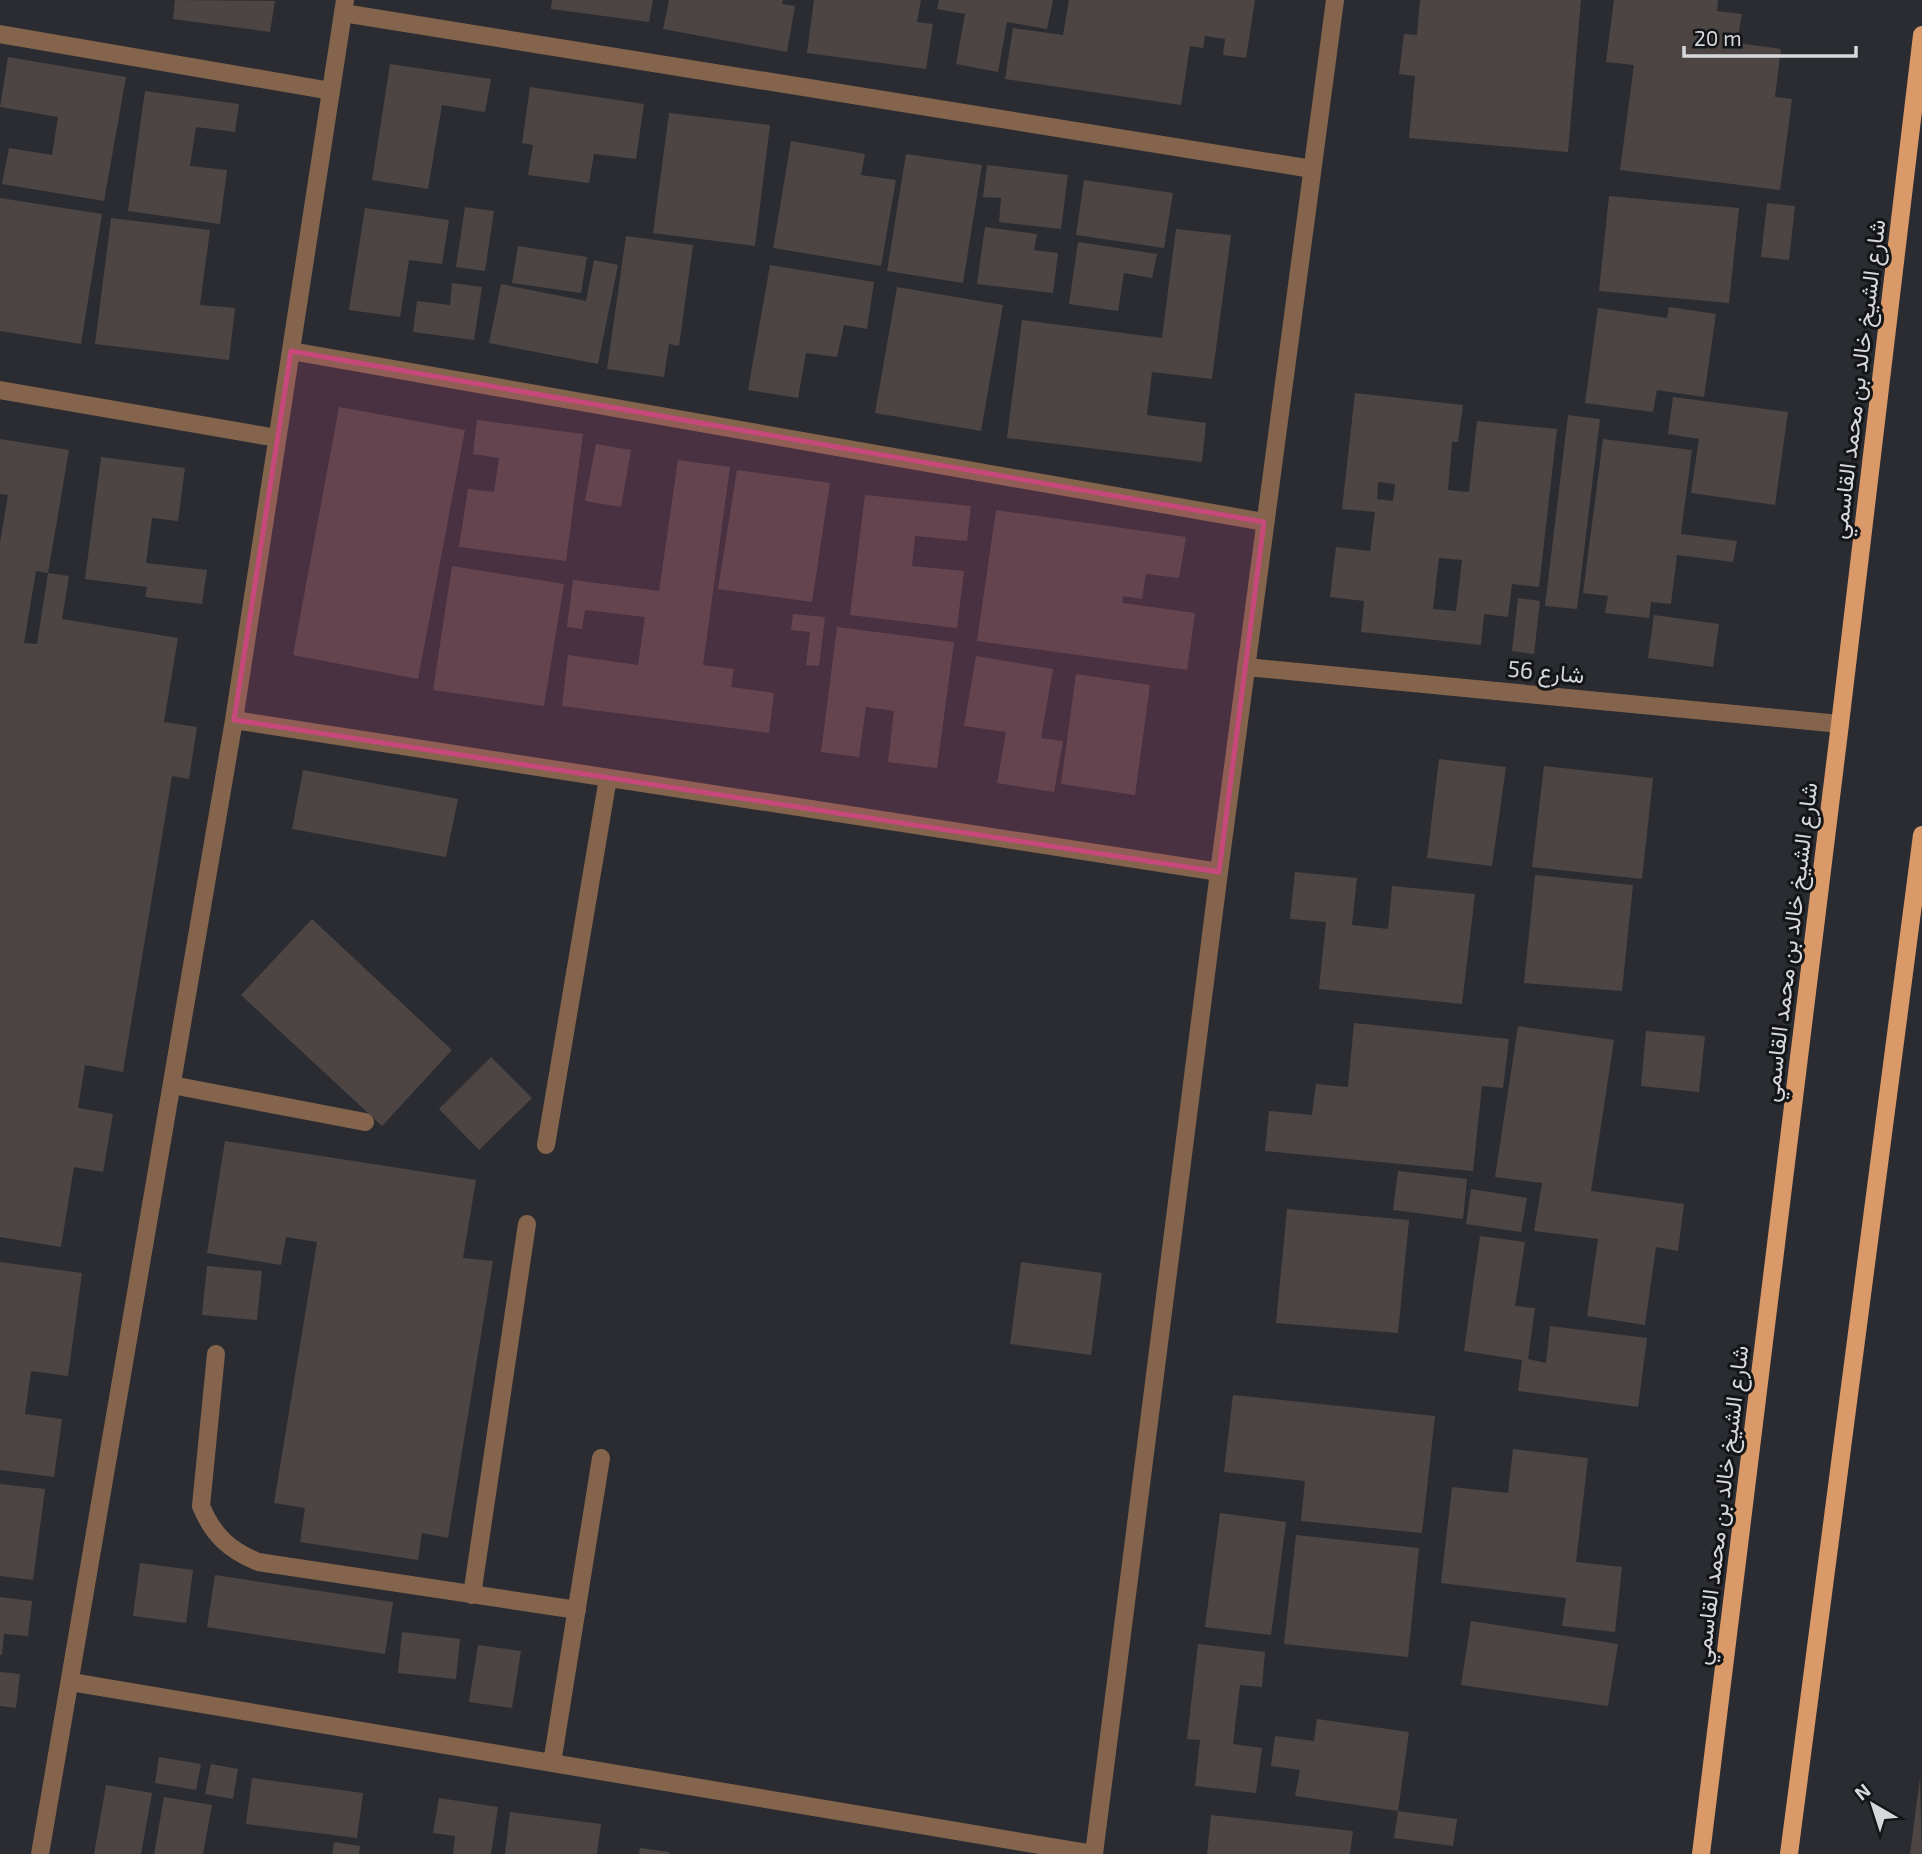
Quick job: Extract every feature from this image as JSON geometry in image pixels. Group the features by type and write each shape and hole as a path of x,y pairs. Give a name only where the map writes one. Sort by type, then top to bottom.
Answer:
{"main road":[{"name":"شارع الشيخ خالد بن محمد القاسمي","path":"1701,1854 1922,35"},
{"path":"1789,1854 1922,835"}],"street":[{"path":"71,1682 1094,1854 1264,522 1335,0"},
{"path":"40,1854 234,720 344,6 1312,169"},
{"path":"0,34 331,91"},
{"path":"291,351 1264,522"},
{"path":"0,390 277,439"},
{"name":"شارع 56","path":"1246,667 1840,724"},
{"path":"234,720 1219,872"},
{"path":"546,1145 608,778"},
{"path":"172,1085 365,1122"},
{"path":"472,1595 527,1224"},
{"path":"216,1354 201,1506 209,1526 222,1542 239,1554 258,1562 577,1610"},
{"path":"552,1763 601,1458"}],"highlighted area":[{"path":"291,351 1264,522 1219,872 234,720"}],"building":[{"path":"175,0 275,1 270,32 173,19"},
{"path":"552,0 653,0 649,22 551,9"},
{"path":"669,0 783,0 782,4 795,6 787,52 663,29"},
{"path":"814,0 921,0 917,22 933,24 926,69 807,53"},
{"path":"939,0 1053,0 1047,29 1007,22 998,72 956,64 965,14 937,9"},
{"path":"1069,0 1255,0 1246,58 1223,55 1225,39 1205,36 1203,48 1190,46 1181,105 1005,79 1013,28 1063,35"},
{"path":"1420,0 1581,0 1568,152 1409,138 1415,76 1399,74 1404,34 1417,35"},
{"path":"1614,0 1718,0 1717,11 1742,14 1737,43 1781,49 1775,97 1792,99 1780,190 1620,170 1634,65 1606,62"},
{"path":"8,57 126,77 104,201 2,184 9,148 52,155 58,117 0,107"},
{"path":"390,64 491,79 485,112 442,105 428,189 372,180"},
{"path":"530,87 644,104 636,159 594,154 589,183 528,175 533,145 522,143"},
{"path":"145,91 239,104 235,132 196,127 190,166 227,170 220,224 128,211"},
{"path":"669,113 770,125 755,246 653,233"},
{"path":"791,141 865,154 861,175 896,180 881,266 773,248"},
{"path":"906,154 982,165 963,283 887,271"},
{"path":"987,165 1068,175 1061,229 999,222 1001,198 983,197"},
{"path":"1084,180 1173,193 1164,248 1076,235"},
{"path":"1609,196 1739,208 1729,303 1599,291"},
{"path":"0,198 102,214 81,344 0,331"},
{"path":"1767,203 1795,206 1789,260 1761,257"},
{"path":"465,207 494,211 485,271 456,267"},
{"path":"365,208 449,220 442,264 409,260 400,317 349,310"},
{"path":"111,218 210,230 200,305 235,308 229,360 95,344"},
{"path":"985,227 1037,234 1034,250 1058,253 1053,293 977,284"},
{"path":"1176,229 1231,235 1212,379 1152,372 1147,415 1206,423 1202,462 1007,438 1022,320 1162,338"},
{"path":"626,236 693,245 679,346 669,344 664,377 607,369"},
{"path":"1078,242 1157,254 1152,278 1124,273 1118,311 1069,304"},
{"path":"518,246 587,257 581,293 512,283"},
{"path":"594,260 618,265 598,364 489,343 501,284 586,301"},
{"path":"770,265 874,282 867,329 844,325 837,357 806,353 798,398 748,390"},
{"path":"452,283 482,287 474,340 413,332 417,301 450,305"},
{"path":"897,287 1003,305 981,431 875,413"},
{"path":"1669,307 1716,314 1704,397 1657,390 1653,412 1585,403 1598,308 1667,318"},
{"path":"1355,393 1463,405 1458,442 1452,442 1448,490 1469,492 1477,421 1557,429 1539,587 1512,584 1508,617 1484,614 1481,645 1361,632 1364,601 1330,597 1336,547 1370,551 1375,512 1342,509","holes":["1378,482 1395,484 1393,501 1377,499","1439,558 1462,560 1456,611 1433,609"]},
{"path":"1673,397 1788,412 1775,505 1691,493 1699,439 1668,434"},
{"path":"339,407 465,430 418,679 293,655"},
{"path":"1568,415 1600,419 1577,609 1545,606"},
{"path":"477,420 583,434 566,561 459,547 468,489 494,492 499,458 473,454"},
{"path":"0,439 69,450 48,573 69,576 62,619 178,638 164,722 197,727 189,779 172,776 123,1072 85,1065 78,1108 113,1114 103,1172 74,1167 61,1247 0,1237 0,542 8,495 0,494","holes":["36,571 48,573 37,644 24,643"]},
{"path":"1603,439 1692,450 1681,534 1737,541 1733,562 1677,555 1671,604 1651,602 1649,618 1605,613 1608,596 1583,593"},
{"path":"596,444 631,450 621,507 585,501"},
{"path":"101,457 185,468 178,521 152,518 146,563 207,570 202,604 145,597 147,587 85,579"},
{"path":"678,460 730,467 703,665 734,669 731,687 774,693 769,733 562,706 568,655 638,665 645,617 585,610 582,629 567,627 573,580 659,591"},
{"path":"737,470 830,483 812,602 718,589"},
{"path":"865,495 971,506 967,541 915,536 912,566 964,571 957,628 850,615"},
{"path":"996,510 1186,537 1179,578 1146,574 1142,599 1123,596 1123,603 1195,613 1187,670 977,641"},
{"path":"452,566 564,584 544,706 433,690"},
{"path":"1518,598 1540,601 1534,654 1512,651"},
{"path":"793,614 825,617 819,666 806,665 810,632 791,630"},
{"path":"1654,615 1719,624 1713,667 1648,658"},
{"path":"837,627 954,642 937,768 888,762 894,711 866,707 859,757 821,752"},
{"path":"976,656 1053,669 1041,738 1063,741 1054,792 997,783 1006,732 964,726"},
{"path":"1076,674 1150,685 1135,795 1061,784"},
{"path":"1439,759 1506,767 1492,866 1427,858"},
{"path":"1544,766 1653,778 1642,879 1532,867"},
{"path":"303,770 458,799 446,857 292,829"},
{"path":"1295,872 1357,878 1352,925 1388,929 1392,886 1475,894 1462,1004 1319,989 1326,922 1290,919"},
{"path":"1535,875 1633,885 1622,991 1524,983"},
{"path":"312,919 452,1050 382,1126 241,995"},
{"path":"1354,1023 1509,1039 1503,1088 1482,1086 1473,1171 1265,1151 1269,1111 1312,1115 1316,1084 1348,1087"},
{"path":"1518,1026 1614,1040 1591,1191 1684,1204 1678,1251 1656,1247 1645,1325 1587,1316 1598,1239 1534,1231 1542,1183 1495,1177"},
{"path":"1646,1031 1705,1036 1699,1092 1641,1086"},
{"path":"491,1057 532,1098 479,1150 439,1109"},
{"path":"225,1141 476,1180 463,1258 493,1261 448,1538 422,1533 418,1560 300,1542 305,1508 274,1503 317,1242 286,1237 281,1265 207,1253"},
{"path":"1398,1171 1467,1179 1463,1219 1393,1210"},
{"path":"1471,1189 1527,1198 1521,1232 1466,1224"},
{"path":"1287,1209 1409,1220 1398,1333 1276,1323"},
{"path":"1480,1236 1525,1242 1515,1306 1535,1308 1528,1359 1546,1363 1550,1326 1647,1338 1638,1407 1518,1391 1522,1360 1464,1351"},
{"path":"0,1262 82,1273 68,1376 31,1371 25,1414 62,1419 54,1477 0,1470"},
{"path":"1021,1262 1102,1273 1091,1355 1010,1344"},
{"path":"207,1266 262,1271 257,1320 202,1315"},
{"path":"1233,1395 1435,1416 1422,1533 1301,1521 1305,1481 1224,1472"},
{"path":"1513,1449 1588,1458 1576,1562 1622,1567 1615,1632 1562,1626 1566,1598 1441,1583 1452,1487 1508,1493"},
{"path":"0,1484 45,1489 33,1580 0,1576"},
{"path":"1220,1513 1286,1522 1271,1635 1205,1627"},
{"path":"1296,1535 1419,1548 1408,1657 1284,1644"},
{"path":"140,1563 193,1570 186,1623 133,1616"},
{"path":"215,1575 393,1602 385,1654 207,1627"},
{"path":"0,1597 32,1601 28,1636 4,1634 2,1655 0,1655"},
{"path":"1471,1621 1618,1644 1608,1706 1461,1685"},
{"path":"402,1632 460,1639 456,1679 398,1673"},
{"path":"1198,1644 1265,1652 1262,1687 1240,1685 1233,1744 1262,1748 1256,1793 1195,1786 1200,1740 1187,1739"},
{"path":"478,1645 521,1651 512,1708 469,1702"},
{"path":"0,1672 20,1674 16,1708 0,1706"},
{"path":"1317,1719 1409,1732 1398,1811 1295,1796 1300,1770 1271,1766 1275,1736 1314,1741"},
{"path":"159,1757 201,1764 196,1790 155,1783"},
{"path":"211,1764 238,1769 233,1799 205,1794"},
{"path":"252,1778 363,1793 357,1838 246,1824"},
{"path":"1920,1778 1922,1854 1910,1854"},
{"path":"106,1785 152,1793 141,1854 94,1854"},
{"path":"164,1797 212,1805 203,1854 154,1854"},
{"path":"439,1798 498,1807 491,1854 453,1854 455,1836 433,1833"},
{"path":"1398,1811 1457,1819 1453,1846 1394,1838"},
{"path":"510,1812 601,1824 597,1854 505,1854"},
{"path":"1211,1815 1353,1831 1350,1854 1207,1854"},
{"path":"334,1842 360,1846 359,1854 332,1854"},
{"path":"640,1848 669,1852 669,1854 639,1854"}]}
